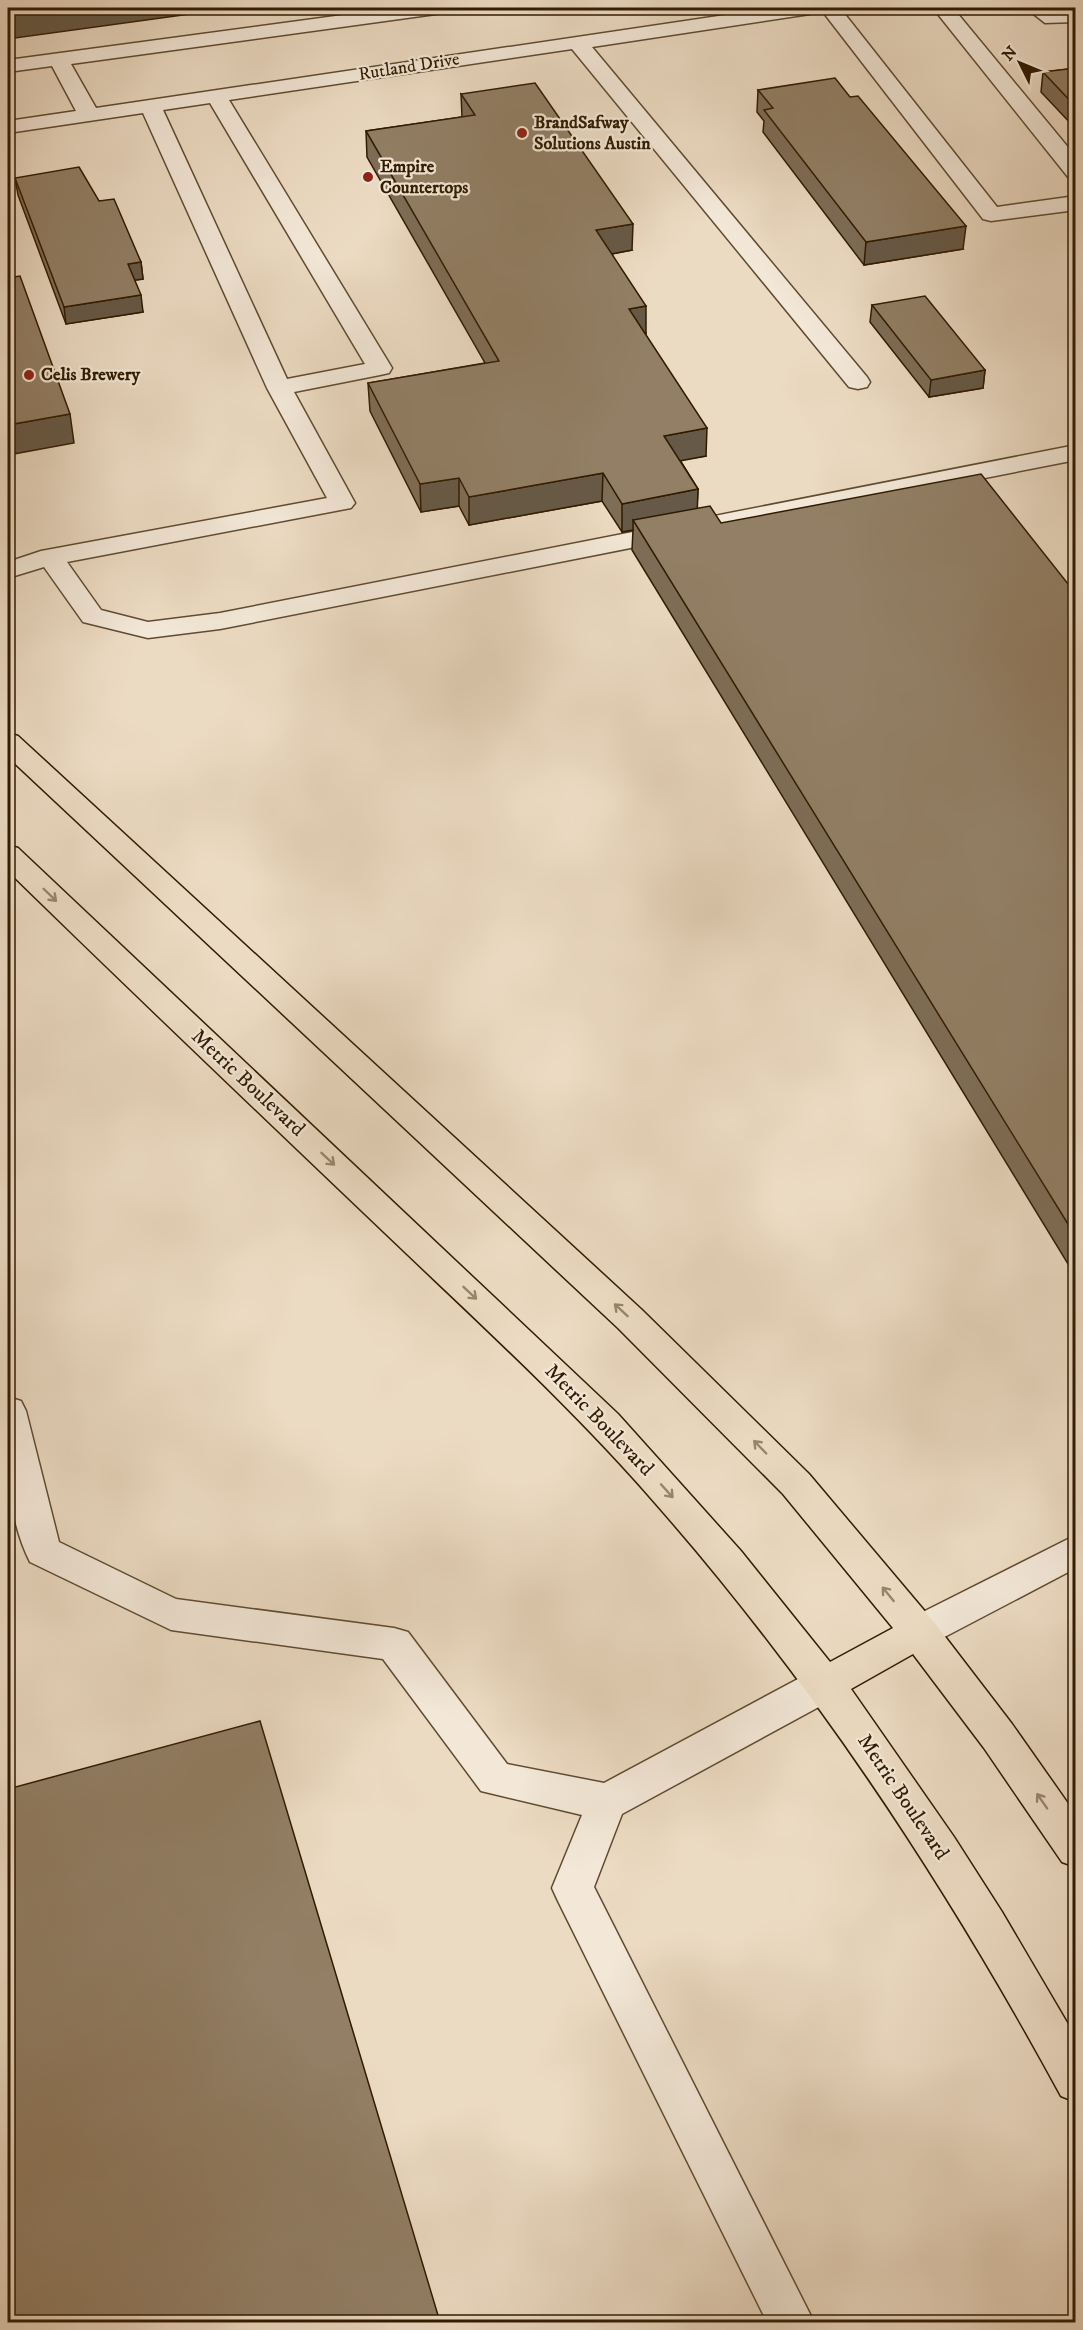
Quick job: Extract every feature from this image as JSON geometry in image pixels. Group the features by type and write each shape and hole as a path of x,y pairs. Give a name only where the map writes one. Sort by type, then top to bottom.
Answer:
{"main road":[{"path":"8,742 630,1319 745,1431 796,1484 919,1632 998,1736 1076,1849"},
{"name":"Metric Boulevard","path":"8,855 597,1417 668,1491 772,1613 825,1684 975,1904 1026,1987 1076,2081"},
{"path":"825,1684 919,1632"}],"street":[{"path":"8,66 436,8"},
{"name":"Rutland Drive","path":"8,127 810,8"},
{"path":"830,8 992,214 1076,203"},
{"path":"943,8 1076,172"},
{"path":"1036,8 1052,19 1076,16"},
{"path":"577,42 858,382"},
{"path":"58,58 89,115"},
{"path":"216,96 381,369 279,388"},
{"path":"8,570 50,558 342,503 279,388 150,106"},
{"path":"50,558 92,616 148,630 220,621 1076,452"},
{"path":"8,1411 43,1551 171,1614 394,1644 495,1779 607,1802"},
{"path":"919,1632 1076,1550"},
{"path":"791,2322 573,1888 607,1802 825,1684"}],"building":[{"path":"8,8 40,8 8,12"},
{"path":"1076,68 1076,107 1043,72"},
{"path":"835,78 850,97 858,96 966,226 866,242 764,110 773,108 758,90"},
{"path":"535,83 633,224 596,230 646,306 629,309 707,428 664,436 698,489 622,504 603,473 469,497 459,478 420,484 368,383 499,361 366,131 475,115 461,94"},
{"path":"79,167 99,201 114,199 141,262 128,264 141,295 64,307 15,178"},
{"name":"Celis Brewery","path":"20,276 70,414 8,425 8,278"},
{"path":"925,296 985,370 931,380 872,305"},
{"path":"981,474 1076,594 1076,1237 633,520 710,506 721,523"},
{"path":"260,1721 440,2322 8,2322 8,1789"}],"place":[{"name":"BrandSafway Solutions Austin","path":"522,133"},
{"name":"Empire Countertops","path":"368,177"},
{"name":"Celis Brewery","path":"29,375"}]}
